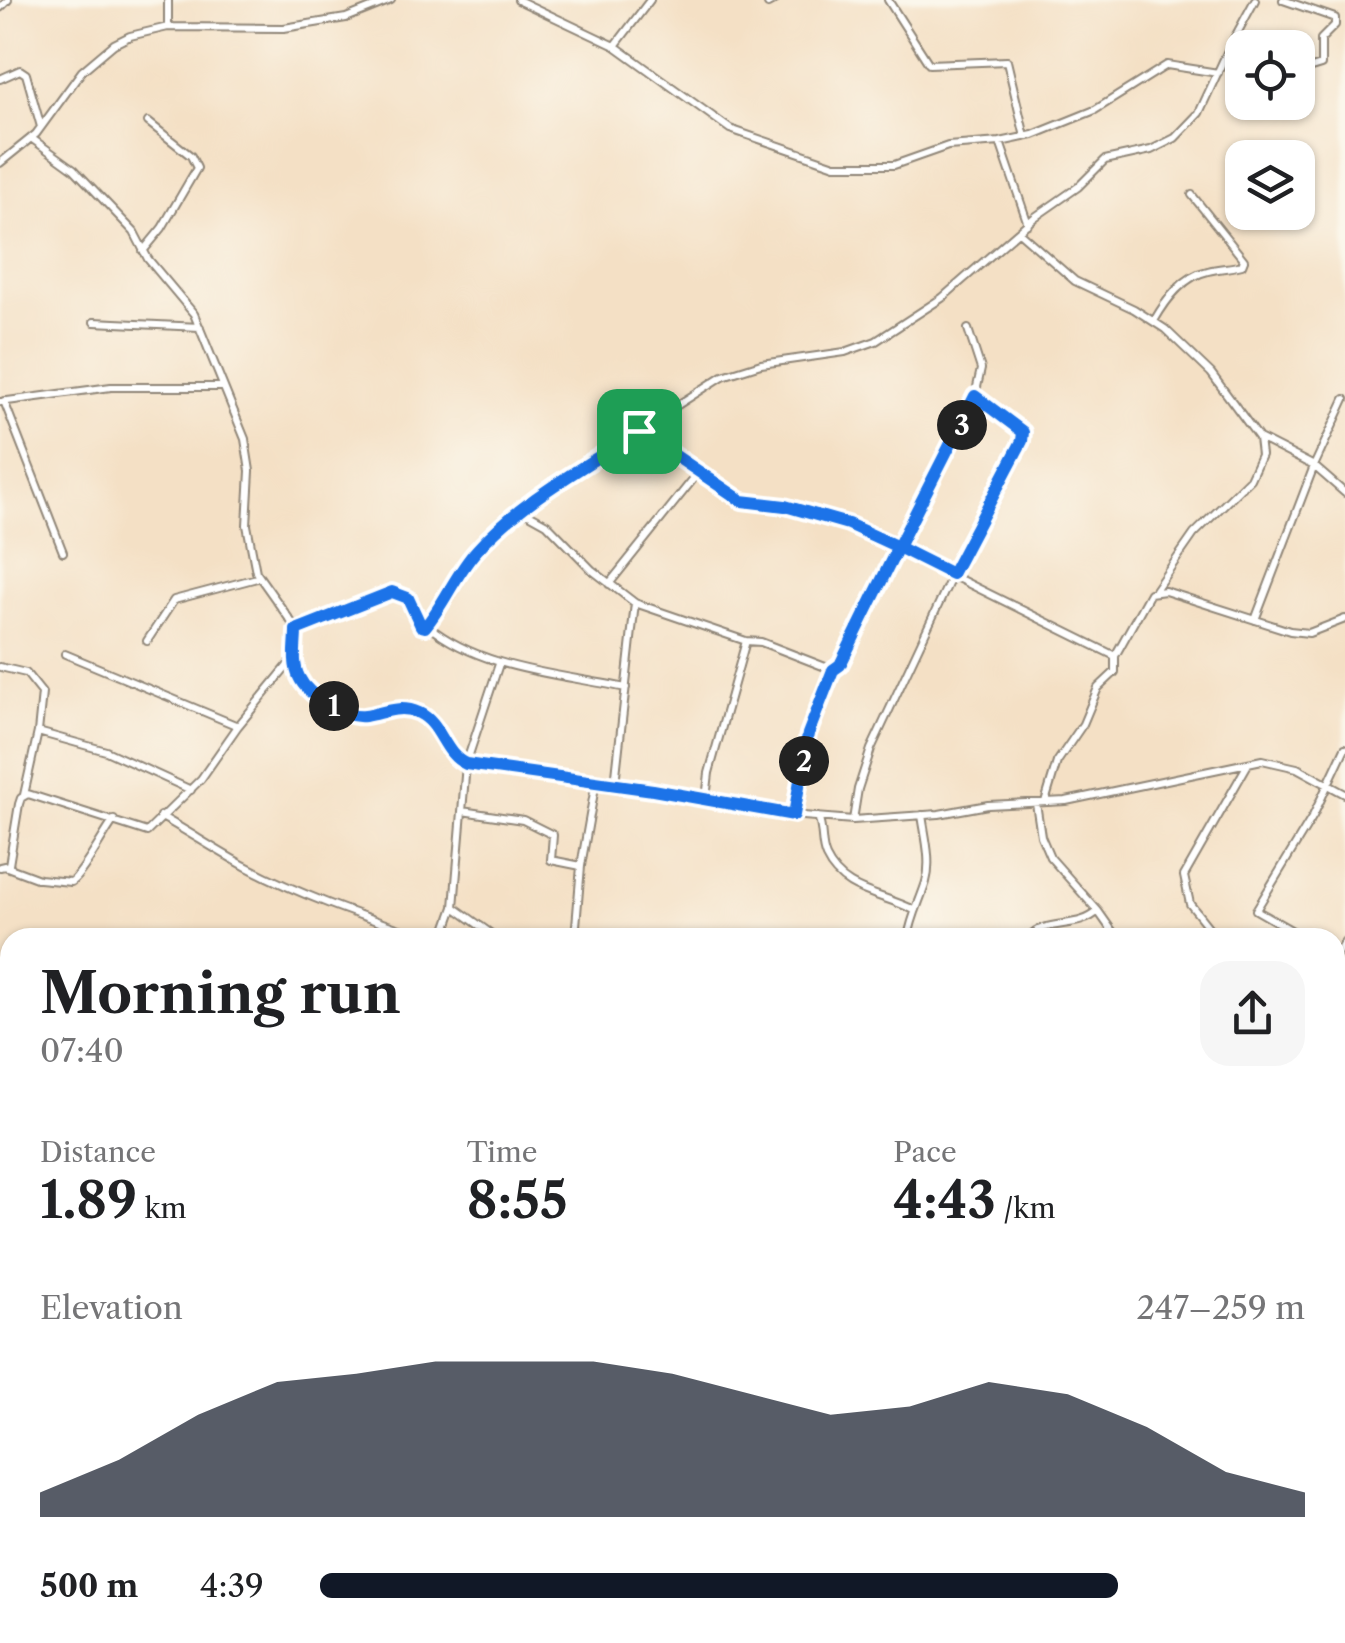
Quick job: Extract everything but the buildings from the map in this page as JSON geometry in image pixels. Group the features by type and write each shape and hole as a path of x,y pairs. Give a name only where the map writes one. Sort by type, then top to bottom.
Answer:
{"street":[{"path":"0,8 8,0"},
{"path":"168,0 168,27"},
{"path":"2,159 41,128 67,89 94,60 130,36 168,27 284,28 346,18 391,0"},
{"path":"518,0 614,46 730,129 836,166 894,166 948,146 1025,137 1094,110 1167,65 1218,73"},
{"path":"614,46 650,0"},
{"path":"888,0 929,64 1008,61 1025,137"},
{"path":"296,630 392,592 408,598 421,626 427,625 468,560 520,509 722,376 761,364 845,352 876,341 942,298 1109,158 1152,150 1186,130 1199,113 1256,0"},
{"path":"1283,0 1335,18 1335,25 1321,38 1321,65 1315,67"},
{"path":"0,79 20,70 26,74 41,128"},
{"path":"142,251 162,228 197,168 191,156 148,122"},
{"path":"31,138 80,175 134,232 142,251 183,298 200,327 248,451 247,525 257,578 296,630 294,657 299,678 311,692 350,715 396,708 422,714 438,729 456,759 466,764 616,784 794,815 853,820 922,815 988,804 1084,798 1262,760 1285,764 1345,794"},
{"path":"1000,142 1028,224"},
{"path":"1154,321 1172,293 1188,280 1203,272 1242,265 1244,260 1192,196"},
{"path":"1019,232 1075,280 1154,321 1211,373 1258,438 1262,455 1250,478 1194,534 1154,591 1146,596 1114,656 1116,672 1098,688 1040,802 1041,836 1050,857 1110,928"},
{"path":"94,322 200,327"},
{"path":"794,815 808,734 833,670 840,665 975,396 981,369 968,329"},
{"path":"64,552 2,402 111,387 224,387"},
{"path":"853,820 858,789 872,749 952,574 1024,437 1023,432 975,396"},
{"path":"1254,620 1314,466 1345,399"},
{"path":"639,431 742,501 785,506 848,524 1114,656"},
{"path":"1258,438 1314,466 1345,493"},
{"path":"609,584 698,473"},
{"path":"520,509 547,524 609,584 636,603 746,641 761,642 833,670"},
{"path":"147,641 174,600 257,578"},
{"path":"1154,591 1165,591 1290,631 1309,633 1345,619"},
{"path":"616,784 636,603"},
{"path":"427,625 499,664 626,688"},
{"path":"706,800 709,773 746,641"},
{"path":"65,654 238,726"},
{"path":"24,796 144,832 191,790 294,657"},
{"path":"447,928 454,907 466,764 499,664"},
{"path":"0,667 26,673 41,690 38,732 4,867 39,879 71,882 114,820"},
{"path":"38,732 106,751 191,790"},
{"path":"1288,928 1256,910 1330,784 1345,748"},
{"path":"1209,928 1190,904 1184,876 1249,763"},
{"path":"575,928 596,781"},
{"path":"462,811 532,823 553,835 551,860 581,866"},
{"path":"910,928 927,879 922,815"},
{"path":"160,816 245,866 394,928"},
{"path":"818,817 825,855 840,880 914,910"},
{"path":"454,907 483,928"},
{"path":"1044,928 1089,920 1098,911"}],"route":[{"path":"639,431 534,497 489,537 468,560 425,627 421,626 412,602 402,593 392,592 296,630 295,664 299,678 311,692 350,715 396,708 422,714 433,722 456,759 466,764 653,790 794,815 808,734 833,670 840,665 898,547 952,574 1022,441 1023,432 975,396 898,547 848,524 785,506 742,501 639,431"}]}
